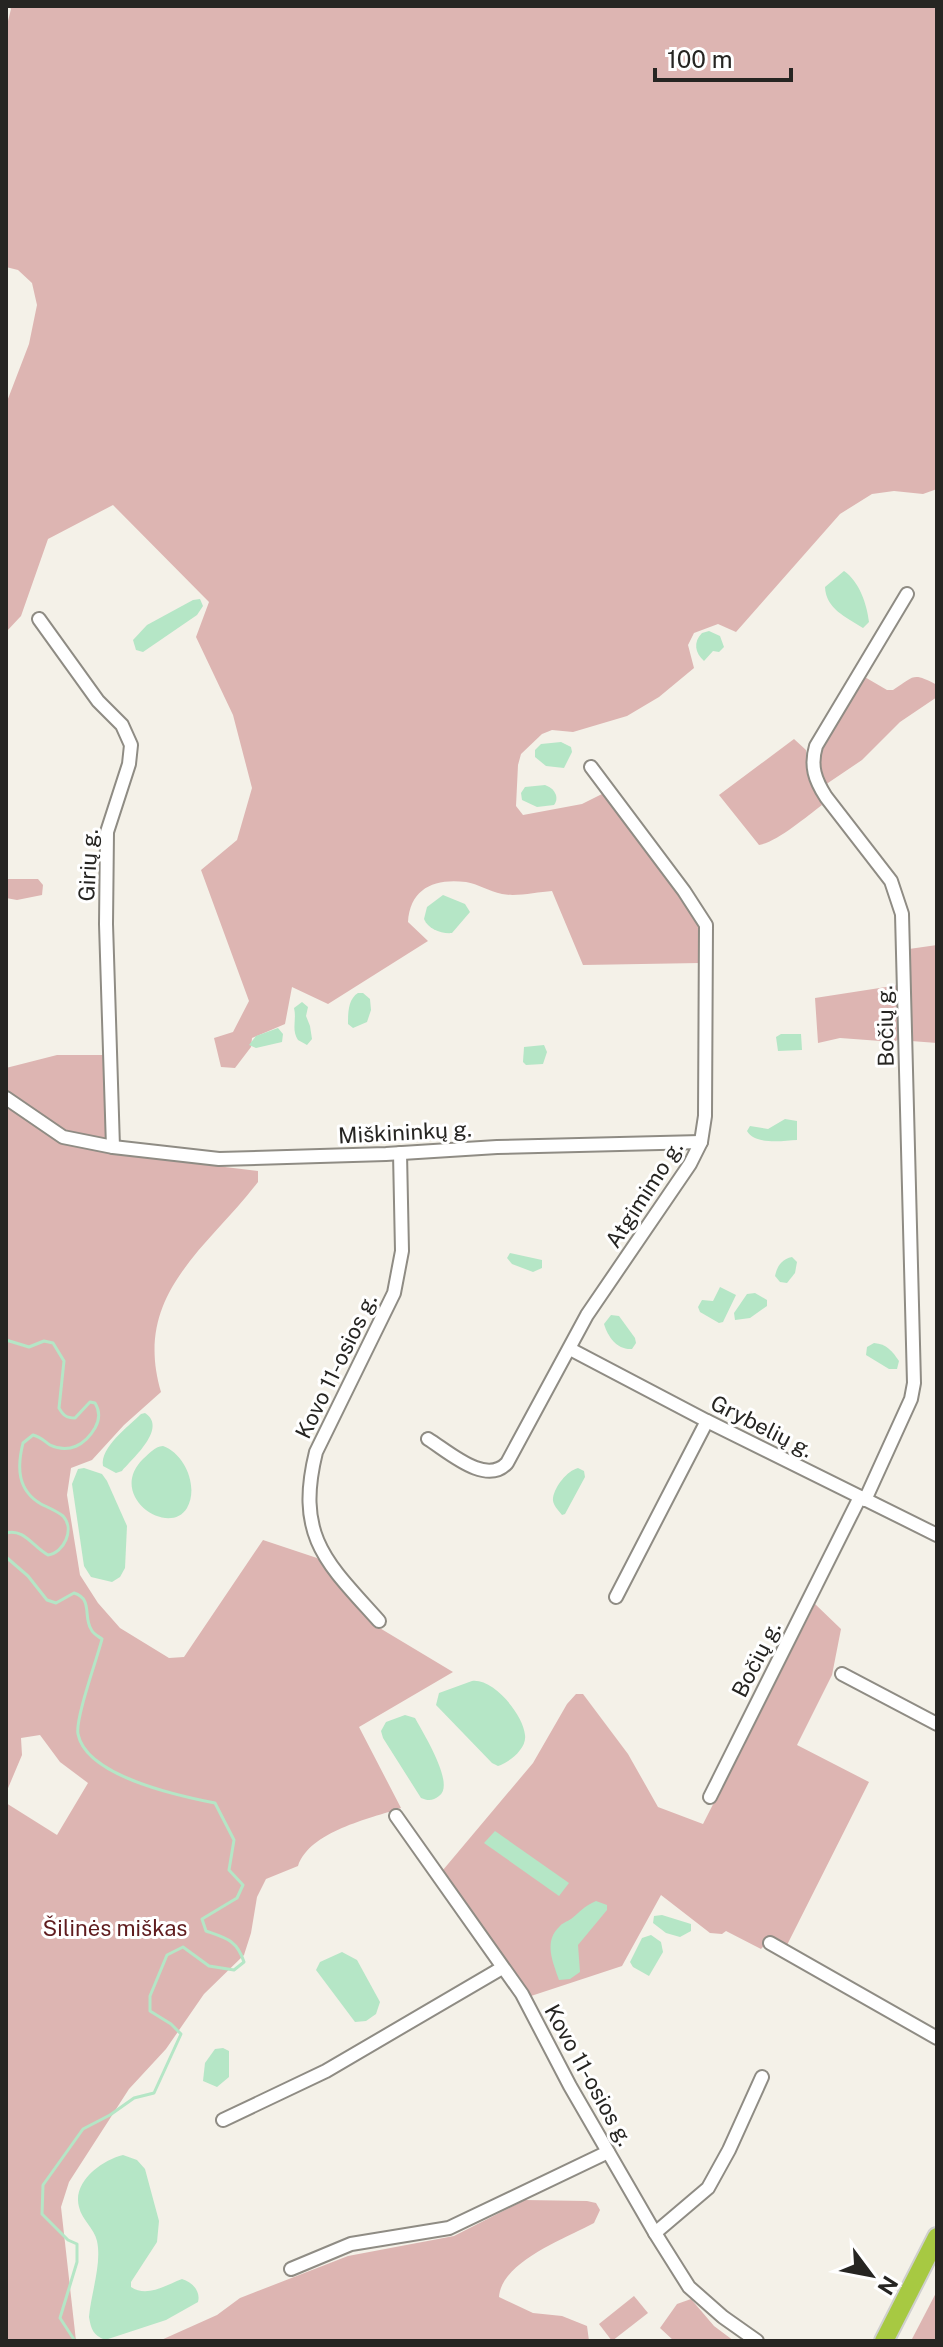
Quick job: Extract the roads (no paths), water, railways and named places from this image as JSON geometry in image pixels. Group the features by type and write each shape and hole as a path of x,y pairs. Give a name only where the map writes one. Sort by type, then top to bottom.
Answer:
{"highway":[{"path":"884,2341 937,2237"}],"street":[{"name":"Bočių g.","path":"710,1797 863,1498 911,1399 914,1383 902,914 891,881 826,797 813,766 816,746 907,594"},
{"name":"Girių g.","path":"39,619 98,701 122,725 131,745 129,764 107,832 106,924 113,1147"},
{"name":"Atgimimo g.","path":"428,1439 481,1471 492,1473 507,1463 587,1315 690,1164 701,1142 705,1116 706,925 591,767"},
{"name":"Miškininkų g.","path":"6,1098 63,1137 113,1147 219,1159 701,1142"},
{"name":"Kovo 11-osios g.","path":"379,1621 325,1559 310,1523 309,1499 316,1452 394,1293 402,1251 400,1153"},
{"name":"Grybelių g.","path":"570,1349 937,1535"},
{"path":"616,1597 707,1421"},
{"path":"842,1674 937,1724"},
{"name":"Kovo 11-osios g.","path":"396,1816 522,1994 608,2152 689,2287 757,2341"},
{"path":"770,1943 937,2038"},
{"path":"223,2120 326,2071 502,1968"},
{"path":"655,2233 708,2188 762,2077"},
{"path":"291,2269 351,2244 449,2228 608,2152"}],"waterway":[{"path":"6,1340 29,1347 44,1341 53,1343 64,1361 60,1410 67,1417 75,1418 90,1402 95,1403 99,1415 91,1434 76,1446 57,1448 33,1435 23,1443 20,1461 23,1485 33,1498 63,1516 68,1527 63,1545 48,1555 18,1533 6,1533"},
{"path":"6,1557 28,1576 47,1600 56,1603 74,1593 84,1599 92,1631 102,1639 78,1726 85,1749 98,1762 136,1782 215,1803 234,1840 229,1870 243,1885 237,1898 202,1919 206,1931 234,1944 244,1962 234,1970 209,1966 183,1947 167,1955 150,1996 150,2011 181,2034 154,2093 134,2098 83,2129 43,2185 42,2214 68,2240 77,2244 77,2262 60,2318 75,2341"}],"park label":[{"name":"Šilinės miškas","path":"115,1928"}]}
